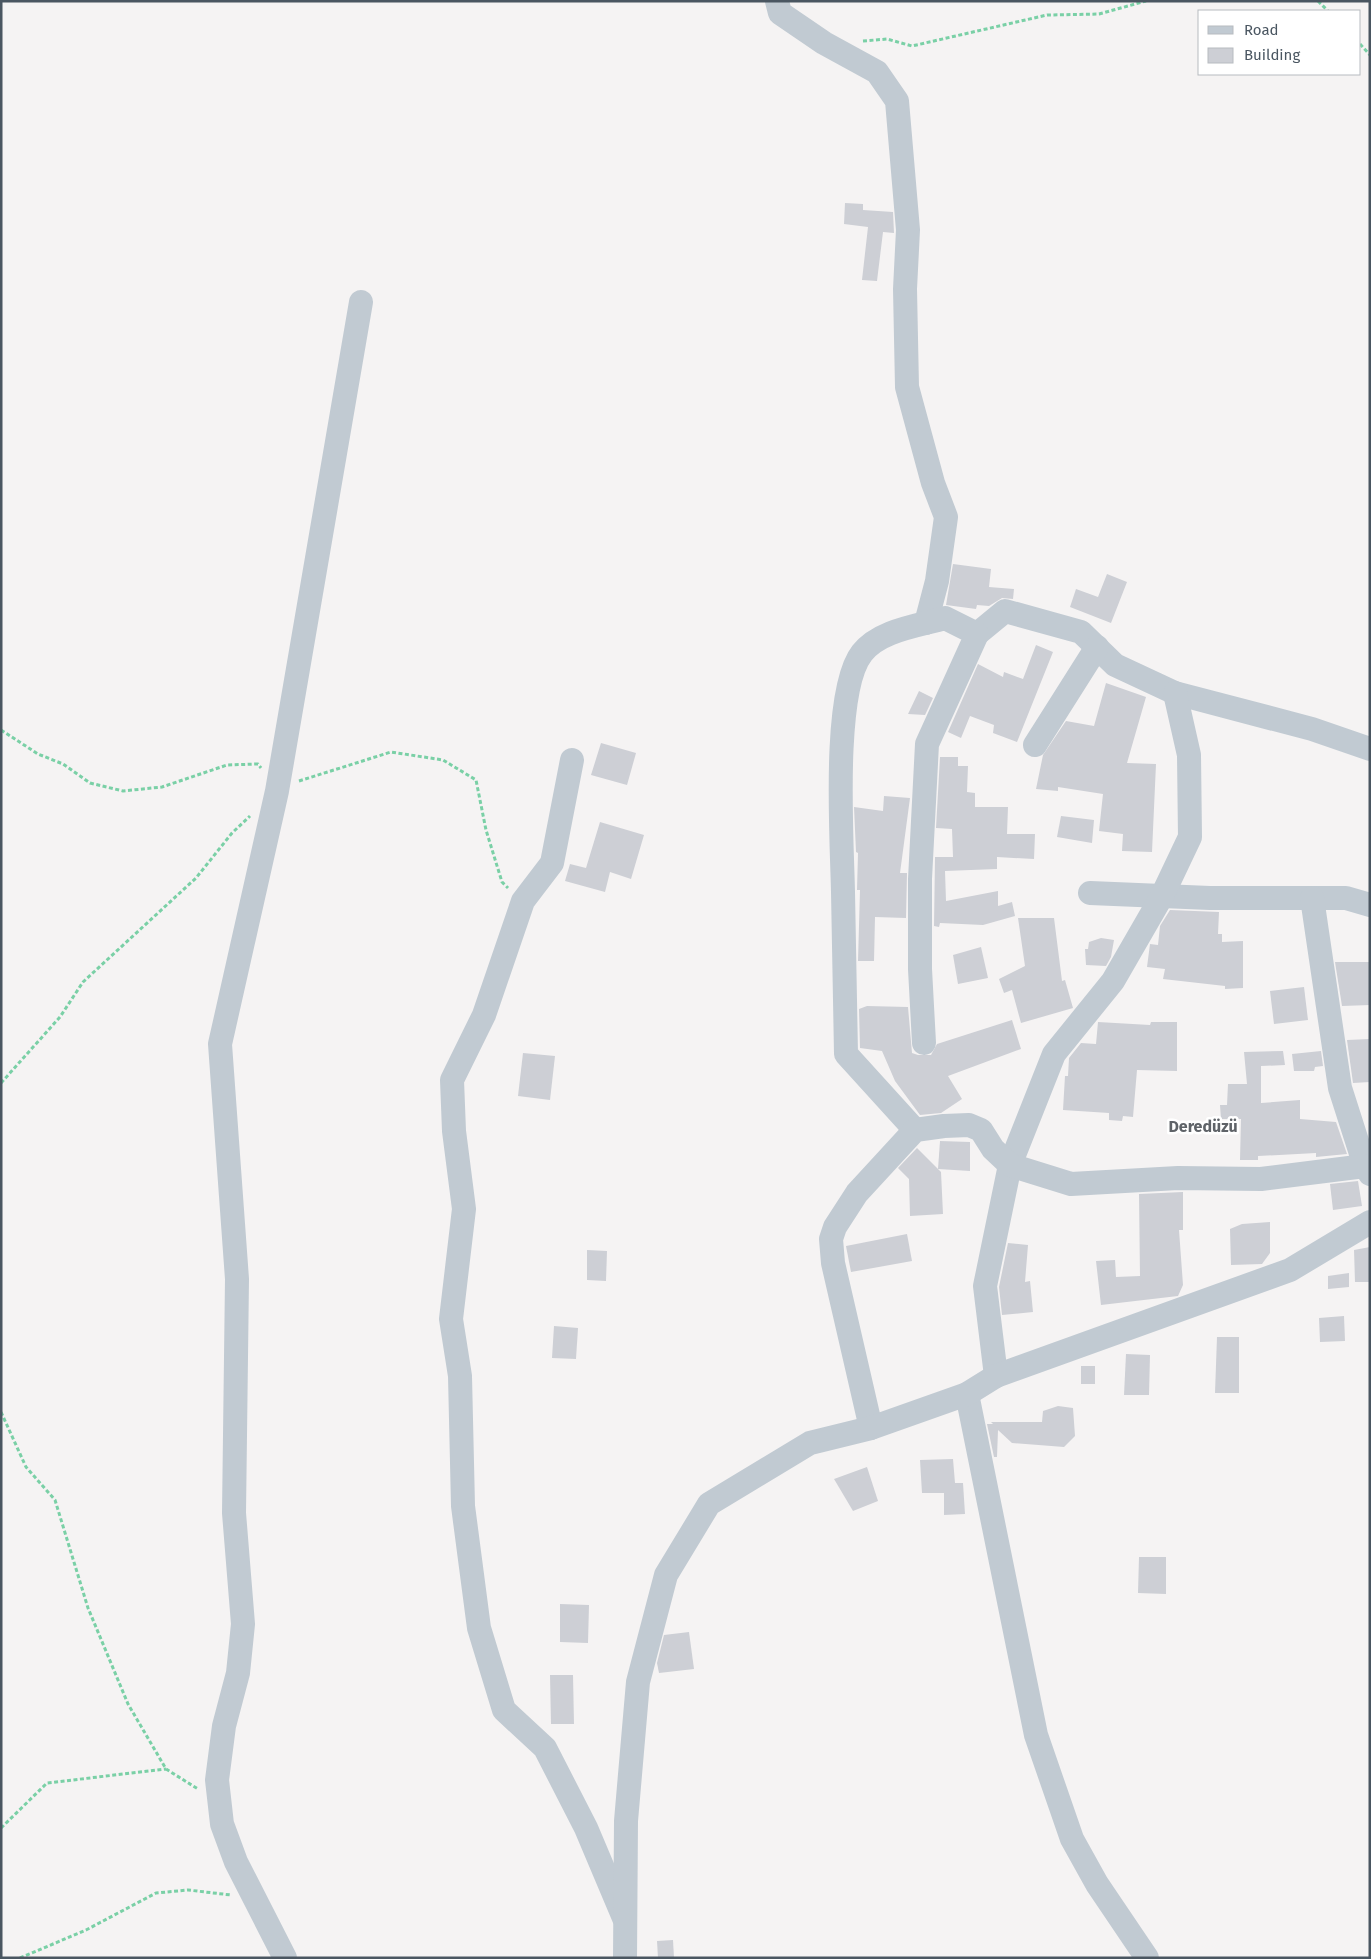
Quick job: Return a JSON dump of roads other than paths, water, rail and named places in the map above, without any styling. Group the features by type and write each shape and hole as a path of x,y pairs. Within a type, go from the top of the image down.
{"street":[{"path":"777,1 780,13 824,43 877,72 897,101 908,230 906,289 907,387 933,483 946,517 937,581 926,624"},
{"path":"285,1958 236,1862 222,1824 217,1780 224,1726 238,1673 243,1624 234,1513 237,1278 220,1044 276,791 362,302"},
{"path":"924,1043 920,968 920,879 927,744 977,634 1005,611 1081,632 1115,665 1175,694 1312,729 1370,748"},
{"path":"915,1130 846,1054 840,775 844,717 854,669 863,652 885,636 944,618 977,634"},
{"path":"1035,745 1097,648"},
{"path":"996,1376 985,1286 1010,1165 1054,1054 1113,981 1162,896 1190,837 1189,755 1175,694"},
{"path":"572,760 552,864 523,901 484,1016 452,1080 454,1131 464,1209 451,1319 460,1376 463,1506 480,1628 504,1710 545,1748 586,1828 624,1918"},
{"path":"1090,893 1162,896 1346,898 1370,905"},
{"path":"871,1428 833,1264 831,1239 835,1227 856,1192 915,1130 969,1125 981,1130 994,1149 1010,1165 1071,1184 1178,1178 1261,1178 1367,1170 1340,1088 1312,898"},
{"path":"625,1958 626,1821 638,1682 666,1574 709,1504 810,1443 871,1428 967,1394 996,1376 1290,1270 1370,1222"},
{"path":"967,1394 1036,1735 1072,1839 1097,1884 1147,1958"}],"district":[{"name":"Deredüzü","path":"1203,1126"}]}
